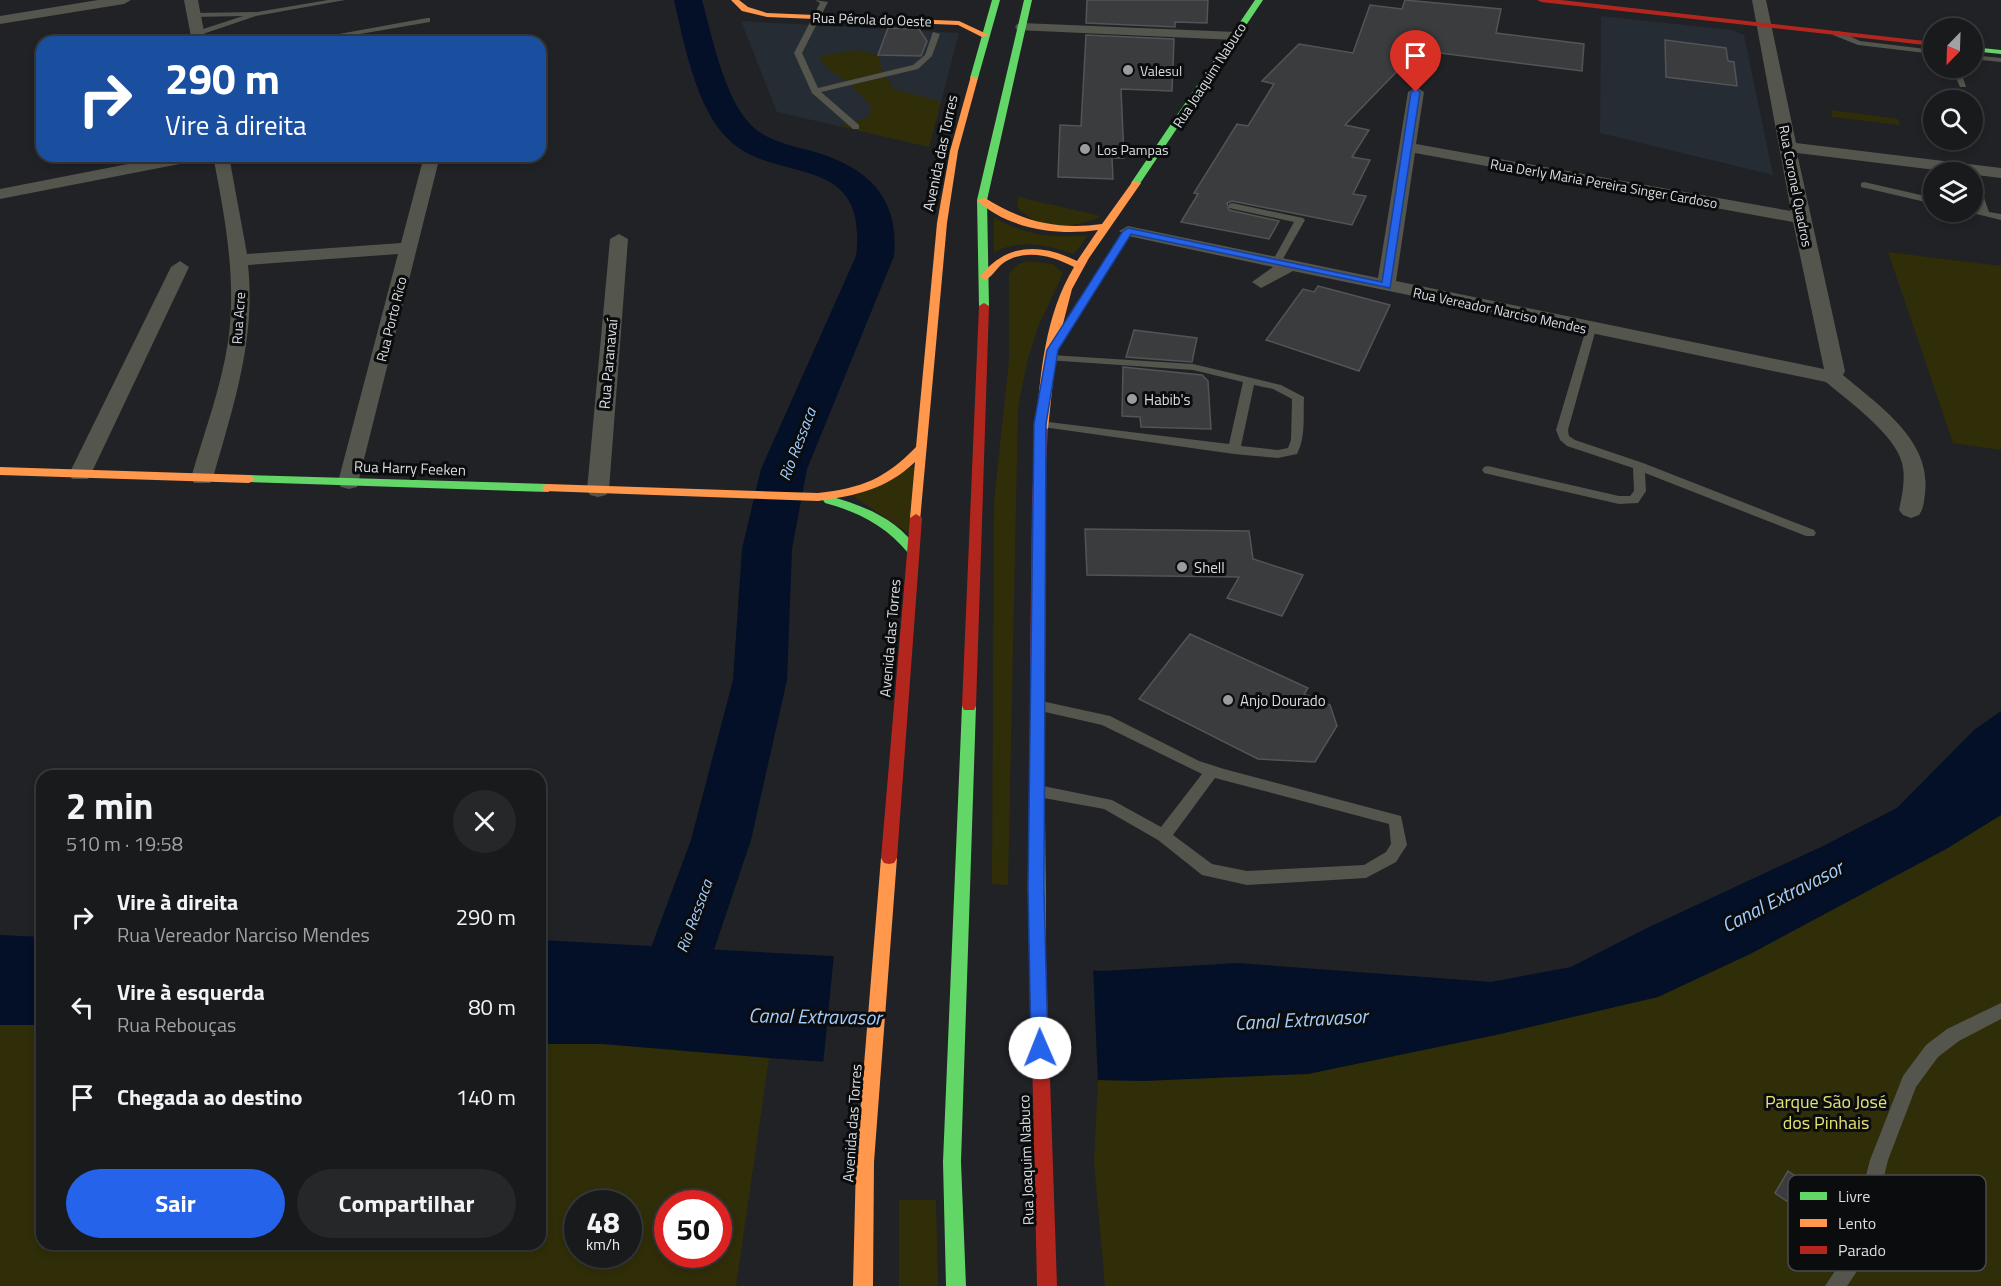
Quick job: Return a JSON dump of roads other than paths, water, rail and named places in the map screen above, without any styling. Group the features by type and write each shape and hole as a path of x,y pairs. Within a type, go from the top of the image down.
{"main road":[{"name":"Rua Pérola do Oeste","path":"735,0 745,9 757,13 959,23 985,35"},
{"name":"Avenida das Torres","path":"862,1286 865,1162 886,886 921,449 944,213 954,151 994,0"},
{"path":"956,1286 952,1162 985,277 982,201 1028,0"},
{"name":"Rua Joaquim Nabuco","path":"1047,1286 1036,888 1040,424 1061,304 1086,267 1107,226 1259,0"},
{"path":"1541,0 1923,44"},
{"path":"1983,50 2001,52"},
{"path":"982,201 1004,217 1035,228 1073,232 1107,226"},
{"path":"985,277 989,268 997,260 1024,252 1056,254 1086,267"},
{"name":"Rua Joaquim Nabuco","path":"1052,354 1072,323"},
{"name":"Rua Harry Feeken","path":"0,471 813,497 850,494 879,486 894,479 921,449"},
{"name":"Rua Harry Feeken","path":"813,497 855,506 878,516 898,531 913,551"}],"street":[{"path":"0,20 123,0"},
{"path":"191,0 198,36"},
{"name":"Rua Coronel Quadros","path":"1759,0 1789,147 1788,158 1833,373"},
{"path":"1022,27 1236,36"},
{"path":"1386,286 1416,92"},
{"name":"Rua Derly Maria Pereira Singer Cardoso","path":"1407,147 1801,218"},
{"path":"1789,147 1923,166"},
{"path":"0,194 164,162"},
{"name":"Rua Acre","path":"202,478 233,369 240,311 239,260 223,162"},
{"name":"Rua Porto Rico","path":"349,482 430,162"},
{"path":"1983,173 2001,173"},
{"name":"Rua Vereador Narciso Mendes","path":"1128,231 1820,376 1833,373"},
{"name":"Rua Paranavaí","path":"598,490 619,238"},
{"path":"239,260 408,248"},
{"path":"1261,282 1284,264"},
{"path":"80,474 180,267"},
{"path":"1833,373 1879,416 1912,457 1916,484 1911,510"}],"lane":[{"path":"194,15 257,14 341,0"},
{"path":"819,0 824,2 798,53 815,91 856,127"},
{"path":"203,36 257,14"},
{"path":"340,36 427,20"},
{"path":"1836,33 1858,44 1923,51"},
{"path":"815,91 909,70 922,64 932,55 936,34"},
{"path":"1983,58 2001,60"},
{"path":"1960,78 1963,86"},
{"path":"1864,185 1923,198"},
{"path":"1232,206 1300,220 1284,264"},
{"path":"1983,208 1985,214 2001,217"},
{"path":"1591,329 1562,430 1564,437 1571,443 1639,466 1810,533"},
{"path":"1040,424 1278,454 1293,451 1297,440 1298,397 1249,380 1193,367 1052,354"},
{"path":"1234,450 1249,380"},
{"path":"1488,470 1619,500 1635,500 1640,491 1639,466"},
{"path":"1036,791 1107,804 1163,836 1208,870 1247,878 1366,871 1391,857 1399,845 1396,820 1212,771 1194,765 1105,720 1037,705"},
{"path":"1163,836 1212,771"},
{"path":"1875,1175 1909,1082 1932,1051 1953,1035 2001,1011"},
{"path":"1835,1286 1846,1271"}],"water":[{"name":"Canal Extravasor","path":"2001,711 2001,815 1946,849 1752,953 1658,997 1496,1035 1308,1074 1144,1081 1098,1080 769,1058 603,1044 546,1044 546,940 1104,971 1237,963 1491,982 1571,967 1897,808 1974,730"},
{"path":"0,935 36,937 36,1025 0,1025"}],"waterway":[{"name":"Rio Ressaca","path":"660,1012 721,840 760,680 767,549 784,469 875,256 877,239 872,209 856,186 845,177 815,163 765,148 739,132 730,120 714,88 688,0"}],"place":[{"name":"Valesul","path":"1128,70"},
{"name":"Los Pampas","path":"1085,149"},
{"name":"Habib's","path":"1132,399"},
{"name":"Shell","path":"1182,567"},
{"name":"Anjo Dourado","path":"1228,700"}],"park label":[{"name":"Parque São José dos Pinhais","path":"1826,1111"}]}
